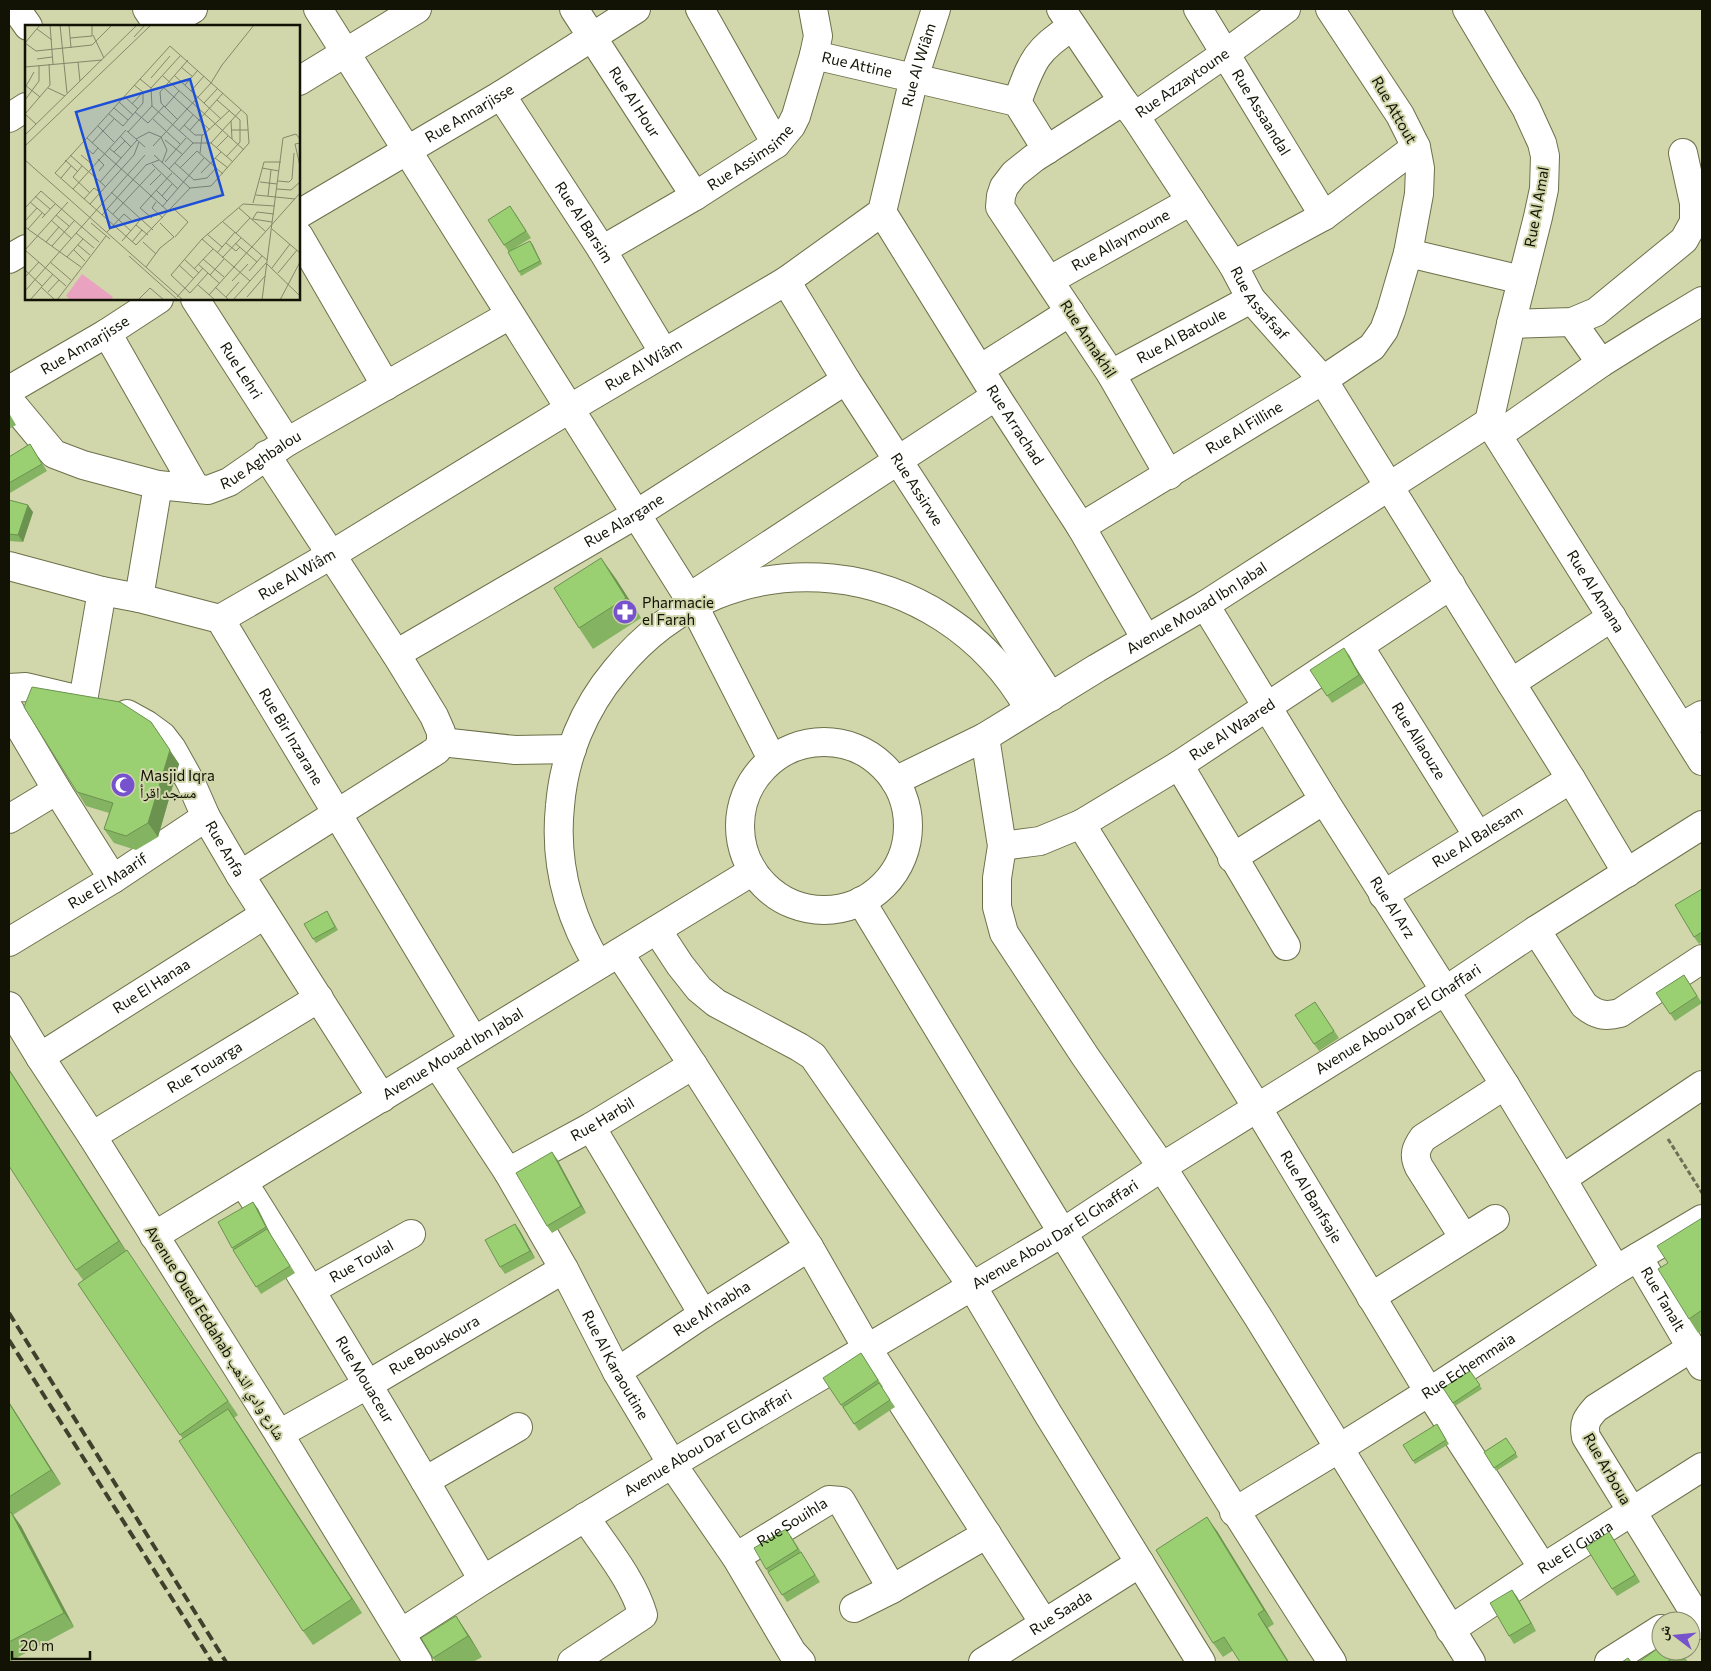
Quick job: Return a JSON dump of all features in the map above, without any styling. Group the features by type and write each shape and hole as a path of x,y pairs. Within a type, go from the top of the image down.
{"street":[{"path":"16,9 27,25"},
{"path":"147,9 157,25"},
{"path":"166,25 193,9"},
{"path":"318,9 691,602 772,759"},
{"path":"300,80 417,9"},
{"name":"Rue Al Hour","path":"574,9 695,196"},
{"name":"Rue Annarjisse","path":"300,213 502,95 591,36 636,9"},
{"path":"700,9 776,144"},
{"name":"Rue Assimsime","path":"602,250 695,196 776,144 791,126 796,116 814,55 818,36 813,9"},
{"name":"Rue Al Wiâm","path":"220,619 331,555 569,409 786,281 882,212 914,78 936,9"},
{"name":"Rue Assaandal","path":"1198,9 1324,216"},
{"name":"Rue Azzaytoune","path":"1000,207 1001,196 1008,180 1034,158 1129,108 1226,53 1286,9"},
{"name":"Rue Attout","path":"1330,9 1400,115 1416,147 1420,168 1419,194 1408,253 1391,311"},
{"name":"Rue Al Amal","path":"1467,9 1526,108 1537,130 1546,156 1544,189 1511,324 1494,428"},
{"path":"1047,150 1017,102 1033,62 1041,51 1056,37 1067,18"},
{"name":"Rue Assafsaf","path":"1067,18 1191,201 1232,265 1251,299 1323,380 1389,487"},
{"name":"Rue Attine","path":"814,55 1017,102"},
{"name":"Rue Al Barsim","path":"502,95 602,250 664,353"},
{"path":"9,118 25,108"},
{"path":"1232,265 1324,216 1416,147"},
{"path":"1511,324 1572,322 1596,312 1684,240 1694,222 1694,203 1682,153"},
{"name":"Rue Allaymoune","path":"1050,280 1191,201"},
{"name":"Rue Annakhil","path":"1000,207 1111,374 1169,475"},
{"name":"Rue Arrachad","path":"882,212 1080,527 1146,639"},
{"path":"300,238 386,386"},
{"path":"9,259 25,250"},
{"path":"1408,253 1522,280"},
{"name":"Rue Assirwe","path":"786,281 846,380 898,460 1040,703"},
{"name":"Rue Al Batoule","path":"1111,374 1251,299"},
{"name":"Rue Annarjisse","path":"9,390 107,334 158,300"},
{"name":"Rue Lehri","path":"196,300 331,555 434,716 441,732 441,742"},
{"name":"Avenue Mouad Ibn Jabal","path":"895,781 985,737 1205,605 1389,487 1494,428 1702,301"},
{"name":"Rue Al Filline","path":"1080,527 1169,475 1323,380 1372,347 1381,335 1391,311"},
{"path":"980,369 1070,312"},
{"name":"Rue Aghbalou","path":"9,400 54,454 83,465 158,485 208,490 222,486 276,449 510,315"},
{"path":"1572,322 1601,363"},
{"path":"107,334 196,489"},
{"name":"Rue Alargane","path":"396,654 635,515 846,380"},
{"path":"996,396 898,460 691,602 641,643 619,666 591,705 577,734 560,796 558,828 560,860 570,907 582,937 609,959 693,1065 809,1247 867,1348 1044,1623"},
{"name":"Rue Al Amana","path":"1494,428 1612,617 1692,721 1702,761"},
{"path":"139,598 158,485"},
{"path":"1389,487 1451,585 1510,684 1571,779 1627,873"},
{"path":"9,566 102,591 139,598 220,619"},
{"path":"691,602 757,583 790,578 841,579 891,591 937,612 965,632 1001,667 1021,694 1040,703"},
{"name":"Rue Al Waared","path":"1002,846 1040,841 1081,824 1179,765 1451,585"},
{"path":"83,701 102,591"},
{"name":"Rue Al Arz","path":"1205,605 1383,895 1505,1084 1562,1179"},
{"path":"1510,684 1612,617"},
{"name":"Rue Bir Inzarane","path":"220,619 474,1041"},
{"name":"Rue Allaouze","path":"1359,646 1478,836"},
{"name":"Rue Anfa","path":"9,688 26,687 129,714 162,736 172,748 191,783 206,817 240,876 382,1098"},
{"path":"9,709 113,879"},
{"path":"985,737 1002,846 997,907 1004,933 1085,1056 1162,1167 1258,1317 1471,1662"},
{"path":"240,876 432,754 437,750 441,742 515,750 572,749"},
{"path":"832,742 852,746 871,756 882,765 895,781 904,800 907,814 908,828 905,849 896,868 879,890 861,901 835,910 801,907 771,892 753,871 744,853 740,839 741,812 744,798 754,779 772,759 784,751 804,744 832,742"},
{"path":"1179,765 1232,858 1286,946"},
{"name":"Rue Al Balesam","path":"1383,895 1571,779"},
{"path":"9,819 57,790"},
{"path":"1232,858 1324,800"},
{"name":"Rue El Maarif","path":"9,942 113,879 206,817"},
{"name":"Rue Al Banfsaje","path":"1081,824 1258,1109 1429,1392 1543,1568"},
{"name":"Avenue Abou Dar El Ghaffari","path":"401,1633 482,1580 672,1464 1062,1233 1162,1167 1445,991 1536,930 1702,825"},
{"name":"Avenue Mouad Ibn Jabal","path":"154,1236 753,871"},
{"path":"861,901 1234,1512 1332,1662"},
{"name":"Rue El Hanaa","path":"40,1057 264,915"},
{"path":"657,930 680,965 699,989 716,1003 813,1056 972,1286 1140,1563 1196,1660"},
{"path":"1536,930 1584,1005 1592,1012 1602,1015 1610,1016 1620,1013 1700,967"},
{"name":"Rue Touarga","path":"92,1136 319,998"},
{"name":"Avenue Oued Eddahab شارع وادي الذهب","path":"9,1006 279,1434 418,1662"},
{"name":"Rue Al Karaoutine","path":"438,1064 508,1172 564,1270 617,1372 672,1464 736,1557 790,1659"},
{"name":"Rue Harbil","path":"508,1172 591,1128 693,1065"},
{"path":"1464,1238 1419,1167 1415,1154 1423,1138 1505,1084"},
{"path":"1562,1179 1702,1085"},
{"path":"591,1128 703,1314"},
{"name":"Rue Tanalt","path":"1562,1179 1696,1357"},
{"name":"Rue Mouaceur","path":"243,1182 311,1290 425,1480 482,1580"},
{"path":"1371,1297 1495,1219"},
{"name":"Rue Echemmaia","path":"1234,1512 1429,1392 1627,1263 1702,1219"},
{"name":"Rue Toulal","path":"311,1290 411,1234"},
{"name":"Rue M'nabha","path":"617,1372 703,1314 809,1247"},
{"name":"Rue Bouskoura","path":"279,1434 564,1270"},
{"name":"Rue Arboua","path":"1691,1611 1586,1437 1584,1427 1588,1417 1596,1408 1696,1357"},
{"path":"425,1480 518,1427"},
{"name":"Rue El Guara","path":"1450,1630 1543,1568 1702,1467"},
{"name":"Rue Souihla","path":"736,1557 829,1500 841,1501 892,1589"},
{"path":"572,1662 643,1615 632,1587 585,1517"},
{"path":"854,1608 892,1589 987,1534"},
{"name":"Rue Saada","path":"983,1662 1140,1563"},
{"path":"1609,1662 1651,1635"}],"path":[{"path":"1654,1117 1702,1194"}],"building":[{"path":"510,206 526,231 504,245 488,220"},
{"path":"530,241 540,261 519,272 508,252"},
{"path":"30,444 42,464 9,483 9,457"},
{"path":"9,500 28,505 18,535 9,534"},
{"path":"601,558 626,598 579,628 554,588"},
{"path":"1344,648 1359,675 1327,696 1310,670"},
{"name":"Masjid Iqra مسجد اقرأ","path":"32,687 120,702 151,722 170,750 148,823 126,836 104,829 113,803 77,792 24,707"},
{"path":"1702,889 1702,932 1694,937 1675,905"},
{"path":"327,911 335,927 313,939 304,924"},
{"path":"1684,975 1697,996 1670,1014 1656,993"},
{"path":"1315,1002 1334,1031 1314,1044 1295,1015"},
{"path":"9,1070 119,1241 76,1270 9,1166"},
{"path":"552,1152 581,1206 547,1226 516,1173"},
{"path":"253,1202 266,1227 232,1248 218,1222"},
{"path":"1702,1218 1702,1310 1689,1319 1658,1269 1668,1263 1657,1246"},
{"path":"515,1224 530,1251 500,1267 485,1240"},
{"path":"267,1229 290,1266 256,1287 233,1250"},
{"path":"127,1250 228,1401 180,1435 78,1284"},
{"path":"861,1353 878,1380 841,1405 823,1378"},
{"path":"1470,1371 1480,1385 1453,1403 1443,1388"},
{"path":"879,1383 890,1400 854,1424 843,1407"},
{"path":"9,1403 51,1470 9,1497"},
{"path":"228,1409 352,1599 303,1631 179,1441"},
{"path":"1437,1424 1446,1440 1413,1461 1403,1445"},
{"path":"1506,1438 1516,1453 1494,1468 1484,1452"},
{"path":"11,1512 64,1613 9,1642 9,1513"},
{"path":"1207,1517 1264,1610 1258,1614 1288,1662 1240,1662 1224,1637 1213,1643 1156,1550"},
{"path":"786,1529 798,1549 766,1569 754,1548"},
{"path":"1609,1532 1635,1575 1612,1589 1586,1547"},
{"path":"801,1552 815,1575 782,1595 768,1572"},
{"path":"1512,1590 1531,1623 1509,1636 1490,1603"},
{"path":"456,1616 468,1636 433,1658 421,1638"},
{"path":"1651,1653 1651,1661 1668,1661 1667,1662 1639,1662"},
{"path":"1628,1658 1631,1662 1622,1662"}],"railway":[{"path":"9,1313 226,1662"},
{"path":"9,1340 212,1662"}],"place":[{"name":"Pharmacie el Farah","path":"625,612"},
{"name":"Masjid Iqra مسجد اقرأ","path":"123,785"}]}
